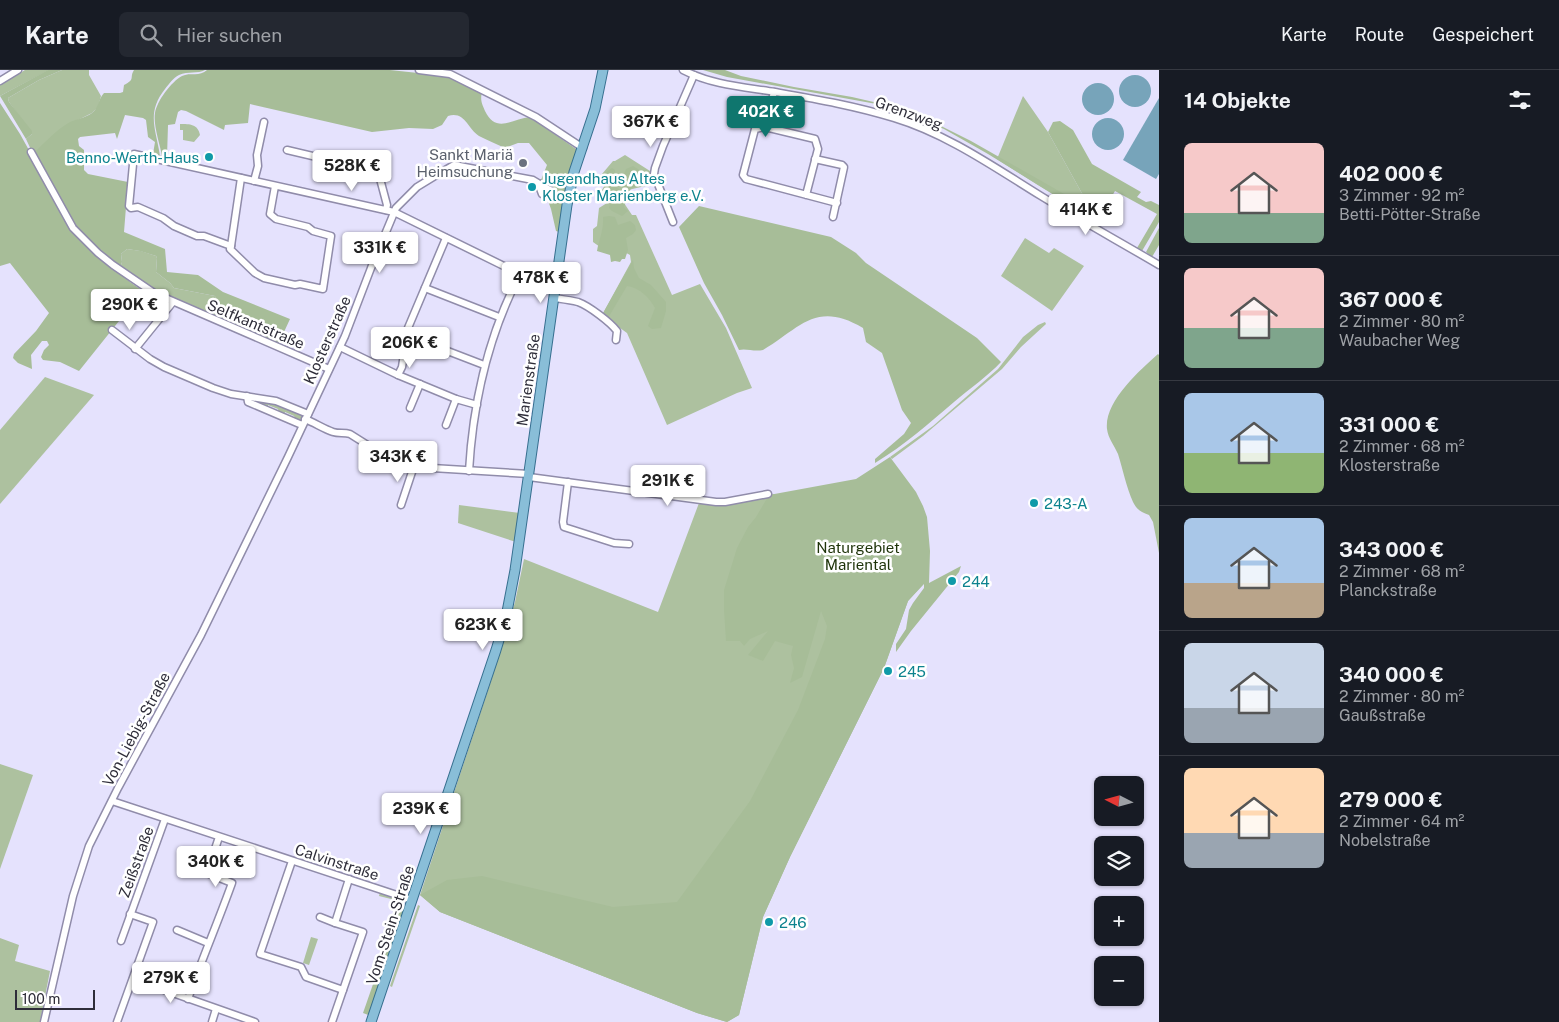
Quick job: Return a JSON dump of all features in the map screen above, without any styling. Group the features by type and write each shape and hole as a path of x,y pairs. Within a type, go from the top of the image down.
{"main road":[{"name":"Marienstraße","path":"528,489 567,205 574,172 595,110 603,70"},
{"name":"Vom-Stein-Straße","path":"371,1022 506,617 528,489"}],"street":[{"path":"0,81 18,70"},
{"path":"419,70 450,74 536,118 577,146 583,148"},
{"name":"Grenzweg","path":"684,70 729,86 822,100 911,123 937,134 972,153 1070,214 1159,265"},
{"path":"673,222 654,174 663,145 694,75"},
{"path":"765,127 774,92"},
{"path":"254,181 258,166 259,128 264,122"},
{"path":"806,194 818,149 815,139 765,127 754,129 743,175 746,179 837,203"},
{"path":"287,150 376,171 387,205 386,210"},
{"name":"Selfkantstraße","path":"31,152 73,228 98,254 154,294 329,369"},
{"path":"230,246 204,236 197,236 138,207 130,208 129,198 134,154 394,212 520,274 555,287"},
{"path":"815,159 844,167 833,217"},
{"name":"Klosterstraße","path":"286,462 340,347 394,212 410,194 417,187 454,165 533,180 538,183"},
{"path":"241,178 230,249 255,273 264,278 324,289 331,236 313,231 308,227 276,219 272,216 270,214 275,186"},
{"path":"398,375 403,362 406,335 413,315 446,238"},
{"path":"469,470 479,385 484,365 500,317 520,274"},
{"path":"425,288 500,317"},
{"path":"554,298 579,303 589,309 614,326 617,331 616,340"},
{"path":"135,349 173,302"},
{"path":"112,330 135,349 164,367 231,394 278,401 305,419"},
{"path":"406,335 484,365"},
{"path":"340,347 398,375 477,405"},
{"path":"410,408 420,384"},
{"path":"247,396 248,402 305,419 333,432 345,432 395,462 414,466 529,476 716,502 768,494"},
{"path":"446,425 456,398"},
{"name":"Von-Liebig-Straße","path":"44,1022 79,875 89,846 201,635 286,462"},
{"path":"401,505 414,466"},
{"path":"568,482 564,527 614,543 629,544"},
{"name":"Calvinstraße","path":"112,801 412,900"},
{"name":"Zeißstraße","path":"121,941 165,819"},
{"path":"188,999 232,883 207,873 219,837"},
{"path":"292,861 260,954 300,967 306,977 343,990"},
{"path":"335,923 349,879"},
{"name":"Zeißstraße","path":"117,1022 153,922 130,914"},
{"path":"320,917 363,932 332,1022"},
{"path":"177,930 208,943"},
{"path":"132,979 255,1022"},
{"path":"212,1022 216,1009"}],"green space":[{"path":"25,70 49,70 0,96 0,85"},
{"path":"48,70 62,70 39,80 8,98 9,102 32,131 32,134 26,139 0,96"},
{"path":"62,70 89,70 89,75 101,96 98,107 33,154 26,139 32,134 8,98 39,80"},
{"path":"134,70 205,70 177,76 159,98 154,121 160,156 153,154 155,142 148,137 146,120 125,115 117,139 115,133 80,137 78,139 79,146 84,150 84,170 88,174 128,182 124,232 165,249 167,272 198,275 223,292 290,319 278,345 209,315 217,306 215,296 174,288 156,272 156,256 127,249 121,254 122,262 120,268 102,255 74,226 33,154 65,125 92,113 104,93 123,92 124,85 131,80"},
{"path":"207,70 390,70 446,76 482,92 482,104 489,118 494,122 499,124 530,117 576,149 559,232 556,231 547,198 551,187 541,180 547,165 529,143 518,143 505,148 479,136 462,118 454,115 448,116 442,125 433,129 409,128 372,132 250,104 248,123 225,125 224,130 181,110 178,112 175,124 168,125 167,157 162,156 155,123 156,108 169,87 182,76 201,73"},
{"path":"703,70 725,70 741,76 852,97 891,106 925,118 971,141 1080,203 1090,210 1090,217 988,154 944,129 922,120 882,105 727,77"},
{"path":"1023,96 1048,132 1084,197 1099,218 1096,226 1079,210 997,159"},
{"path":"0,103 20,134 60,206 97,255 143,291 79,371 60,362 43,360 41,357 49,345 47,341 42,341 31,355 32,369 18,363 13,358 14,354 36,331 49,313 10,263 0,266"},
{"path":"1060,121 1073,130 1092,164 1141,192 1137,197 1146,202 1151,201 1159,205 1159,222 1142,251 1137,248 1157,214 1115,191 1099,218 1084,197 1048,132 1053,122"},
{"path":"180,124 195,127 200,135 194,142 183,140 183,130 180,130"},
{"path":"625,155 650,171 654,184 628,190 624,203 632,215 636,215 672,295 700,284 726,328 752,388 667,425 627,333 602,315 631,262 630,255 619,249 600,247 593,242 593,229 597,226 599,208 607,203 607,198 602,190 605,185 602,174 613,161"},
{"path":"633,166 649,176 652,182 631,188 624,207 628,211 622,216 609,208 611,201 609,189 598,183 598,178 612,168 615,170 615,177 608,177 608,181 624,193 624,173 626,169"},
{"path":"699,206 831,237 977,338 1001,362 916,434 875,463 875,459 904,434 911,423 902,410 882,353 866,342 863,328 847,320 833,317 820,317 809,320 763,350 739,350 704,283 679,227"},
{"path":"603,217 615,217 618,225 630,221 635,225 636,230 626,238 628,250 625,259 622,259 620,262 611,262 610,255 597,251"},
{"path":"1159,228 1159,245 1152,257 1146,252"},
{"path":"1025,238 1049,253 1054,248 1084,266 1052,311 1001,276"},
{"path":"127,249 156,256 156,272 174,288 215,296 217,306 210,314 154,290 120,268 122,262 121,254"},
{"path":"633,260 634,268 639,278 651,285 666,302 666,311 661,328 652,329 648,326 655,308 644,294 632,287 627,286 608,318 602,315"},
{"path":"1045,322 1046,324 1021,347 1002,369 923,436 892,459 890,457 933,426 998,369 1023,337"},
{"path":"1158,354 1159,553 1153,522 1149,515 1136,507 1133,502 1118,454 1107,429 1111,408 1117,398 1133,378"},
{"path":"45,377 94,395 0,504 0,430"},
{"path":"255,401 278,405 302,416 300,421 296,421 294,416 285,412 284,416 279,414 278,409 268,405 268,409 256,404"},
{"name":"Naturgebiet Mariental","path":"890,457 916,492 927,517 930,551 929,583 961,566 959,572 896,652 896,644 906,629 909,610 924,588 924,584 908,601 884,668 790,857 763,917 739,1015 727,1022 697,1013 440,912 420,895 447,880 482,876 613,907 677,902 750,801 798,710 825,639 827,626 821,611 802,677 790,683 794,668 791,655 793,646 775,641 763,661 748,655 768,631 750,639 744,646 740,641 726,641 724,590 737,548 769,495 856,479"},
{"name":"Naturgebiet Mariental","path":"775,494 924,583 908,601 884,668 790,857 763,917 739,1015 727,1022 697,1013 440,912 420,895 491,681 515,602 524,559 658,612 699,503 717,504"},
{"path":"459,505 520,513 516,542 458,523"},
{"path":"0,764 33,775 0,869"},
{"path":"380,892 401,898 403,902 402,922 394,948 387,944 394,924 397,904 391,899 379,896"},
{"path":"418,905 420,906 392,987 390,986"},
{"path":"311,937 318,939 309,965 303,963"},
{"path":"0,938 19,945 15,961 50,971 40,1022 0,1022"},
{"path":"387,944 394,948 371,1016 363,1013"}],"water":[{"path":"1135,75 1141,76 1146,80 1150,85 1150,97 1146,102 1141,106 1135,107 1129,106 1124,102 1120,97 1119,91 1120,85 1124,80 1129,76"},
{"path":"1098,83 1104,84 1109,88 1113,93 1113,105 1109,110 1104,114 1098,115 1092,114 1087,110 1083,105 1082,99 1083,93 1087,88 1092,84"},
{"path":"1159,98 1159,174 1156,179 1123,160"},
{"path":"1108,118 1119,123 1124,134 1119,145 1108,150 1097,145 1092,134 1097,123"}],"place":[{"name":"Benno-Werth-Haus","path":"209,157"},
{"name":"Sankt Mariä Heimsuchung","path":"523,163"},
{"name":"Jugendhaus Altes Kloster Marienberg e.V.","path":"532,187"},
{"name":"243-A","path":"1034,503"},
{"name":"244","path":"952,581"},
{"name":"245","path":"888,671"},
{"name":"246","path":"769,922"}]}
